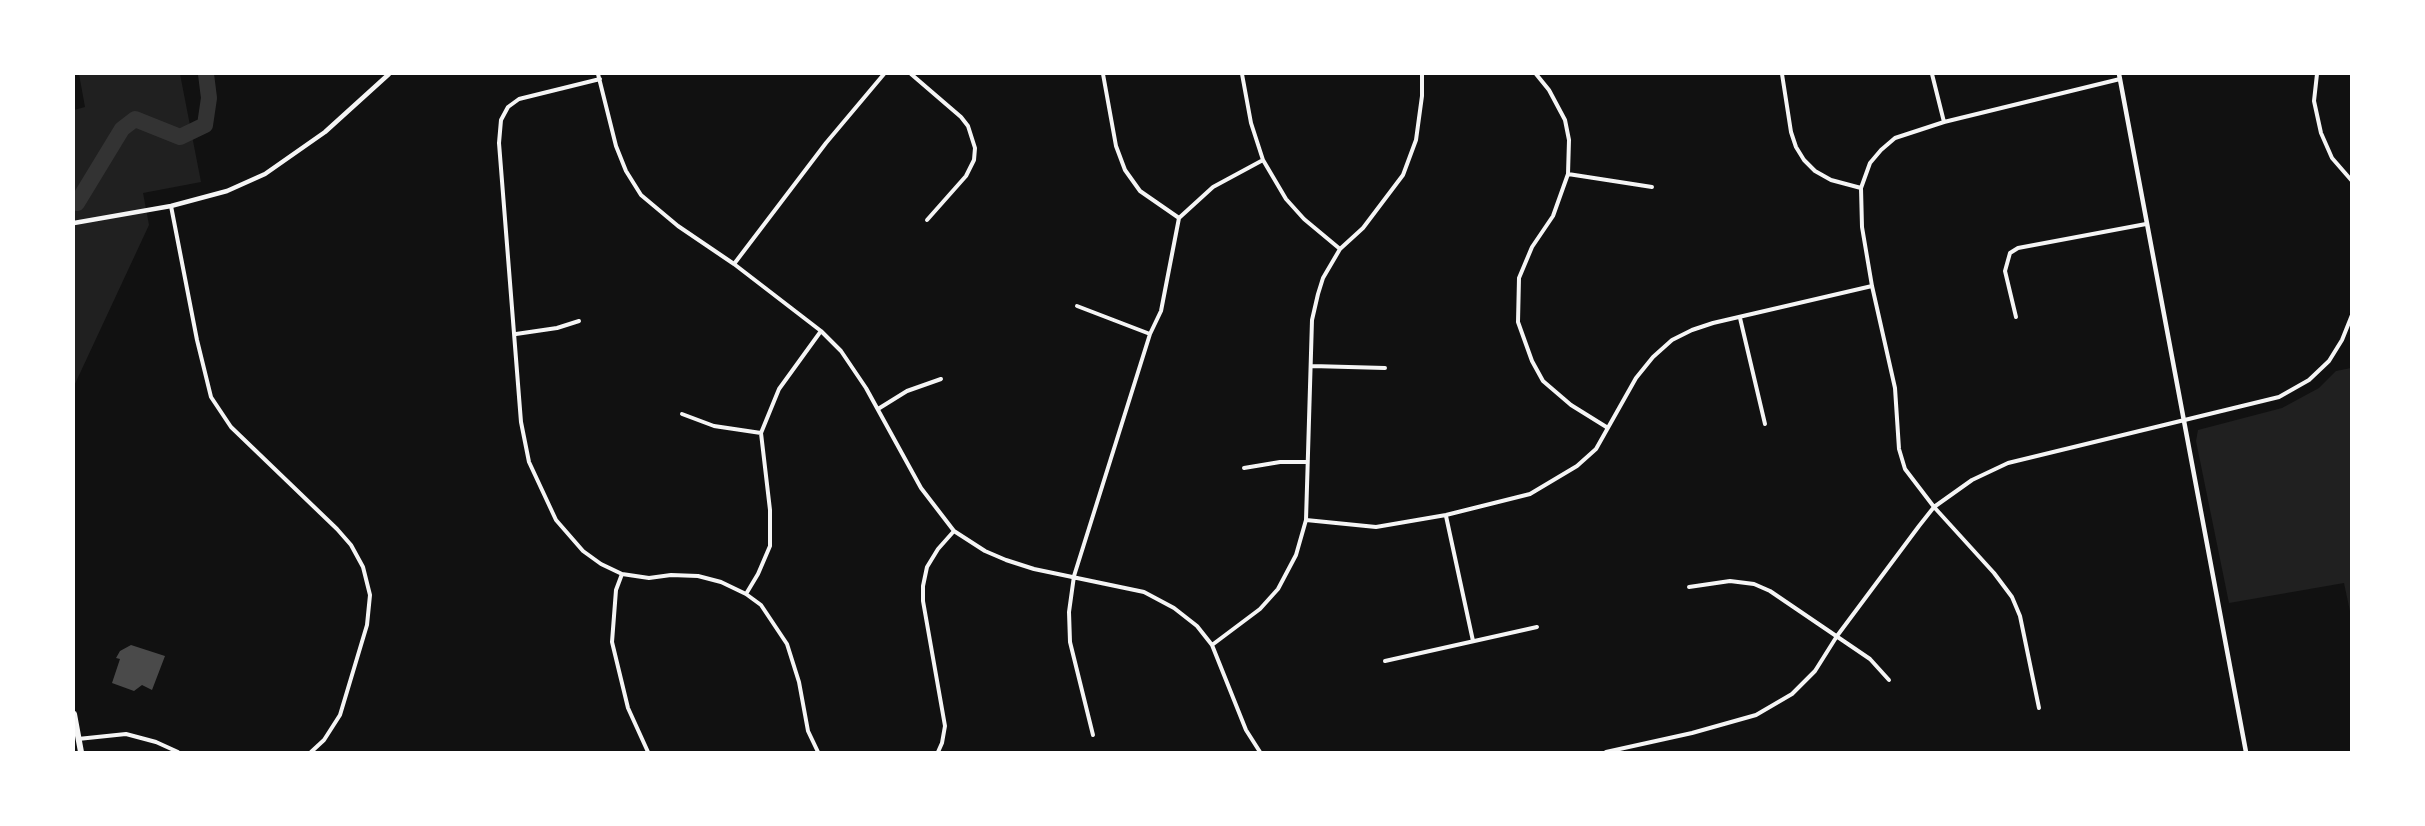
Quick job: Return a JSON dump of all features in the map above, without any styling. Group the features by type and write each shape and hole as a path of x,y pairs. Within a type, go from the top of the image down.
{"main road":[{"path":"74,714 76,739 81,753"}],"street":[{"path":"74,223 171,206 227,191 265,174 325,132 389,74"},
{"path":"734,264 825,143 884,74"},
{"path":"911,74 961,117 968,126 975,148 974,160 966,176 927,220"},
{"path":"1103,74 1116,146 1125,170 1140,191 1179,218"},
{"path":"1242,74 1251,123 1263,160 1286,199 1304,219 1340,249"},
{"path":"1212,645 1242,624 1278,589 1296,555 1306,520 1312,320 1318,294 1323,278 1340,249 1363,228 1403,175 1416,140 1422,96 1422,74"},
{"path":"1536,74 1550,90 1565,120 1569,140 1568,174 1553,216 1532,247 1519,278 1518,322 1532,362 1543,381 1570,405 1608,428"},
{"path":"1782,74 1791,132 1804,160 1815,171 1832,180 1861,188"},
{"path":"1932,74 1944,122"},
{"path":"2317,74 2314,101 2321,133 2332,158 2352,181"},
{"path":"818,753 808,731 799,681 787,644 761,605 746,594 721,582 698,576 671,575 649,578 622,574 601,564 583,551 556,520 529,462 522,422 499,143 501,120 508,107 519,99 599,76 616,146 626,171 641,195 678,226 734,264 821,331 841,351 878,409 921,488 954,531 985,551 1006,561 1144,592 1159,599 1197,626 1212,645 1246,730 1260,753"},
{"path":"2039,708 2020,616 2012,597 1905,469 1899,450 1894,388 1862,227 1861,188 1870,163 1895,138 1944,122 2120,76 2246,753"},
{"path":"1093,735 1070,642 1069,612 1074,576 1150,334 1161,311 1179,218 1213,187 1263,160"},
{"path":"1568,174 1652,187"},
{"path":"171,206 202,369 211,397 231,428 337,529 351,545 363,567 370,595 364,636 340,716 324,740 311,753"},
{"path":"2016,316 2005,271 2010,253 2018,248 2146,224"},
{"path":"1306,520 1376,527 1446,515 1530,494 1577,466 1596,449 1636,378 1653,357 1672,340 1692,330 1872,286"},
{"path":"1077,306 1150,334"},
{"path":"1606,753 1756,715 1792,694 1815,671 1837,636 1935,507 1972,480 2008,464 2265,401 2302,385 2329,361 2342,340 2352,315"},
{"path":"1740,318 1765,424"},
{"path":"516,333 557,328 579,321"},
{"path":"746,594 770,546 770,510 761,433 779,389 821,331"},
{"path":"1312,366 1385,368"},
{"path":"878,409 907,391 941,379"},
{"path":"682,414 714,426 761,433"},
{"path":"1244,468 1280,462 1306,462"},
{"path":"1446,515 1473,641"},
{"path":"938,753 945,726 923,601 923,586 927,567 938,549 954,531"},
{"path":"622,574 616,590 612,642 628,708 648,753"},
{"path":"1689,587 1730,581 1754,584 1770,591 1870,659 1889,680"},
{"path":"1385,661 1537,627"},
{"path":"76,739 126,734 156,742 178,753"}],"shaded area":[{"path":"79,74 180,74 201,182 143,193 149,225 74,386 74,110 85,107"},
{"path":"2351,368 2351,616 2344,583 2229,603 2196,441 2198,430 2282,408 2319,388 2336,371"}],"building":[{"path":"131,645 165,656 152,690 142,685 134,691 112,683 120,659 116,658 120,651"}],"waterway":[{"path":"77,203 122,129 135,119 180,137 205,125 209,98 206,74"}]}
